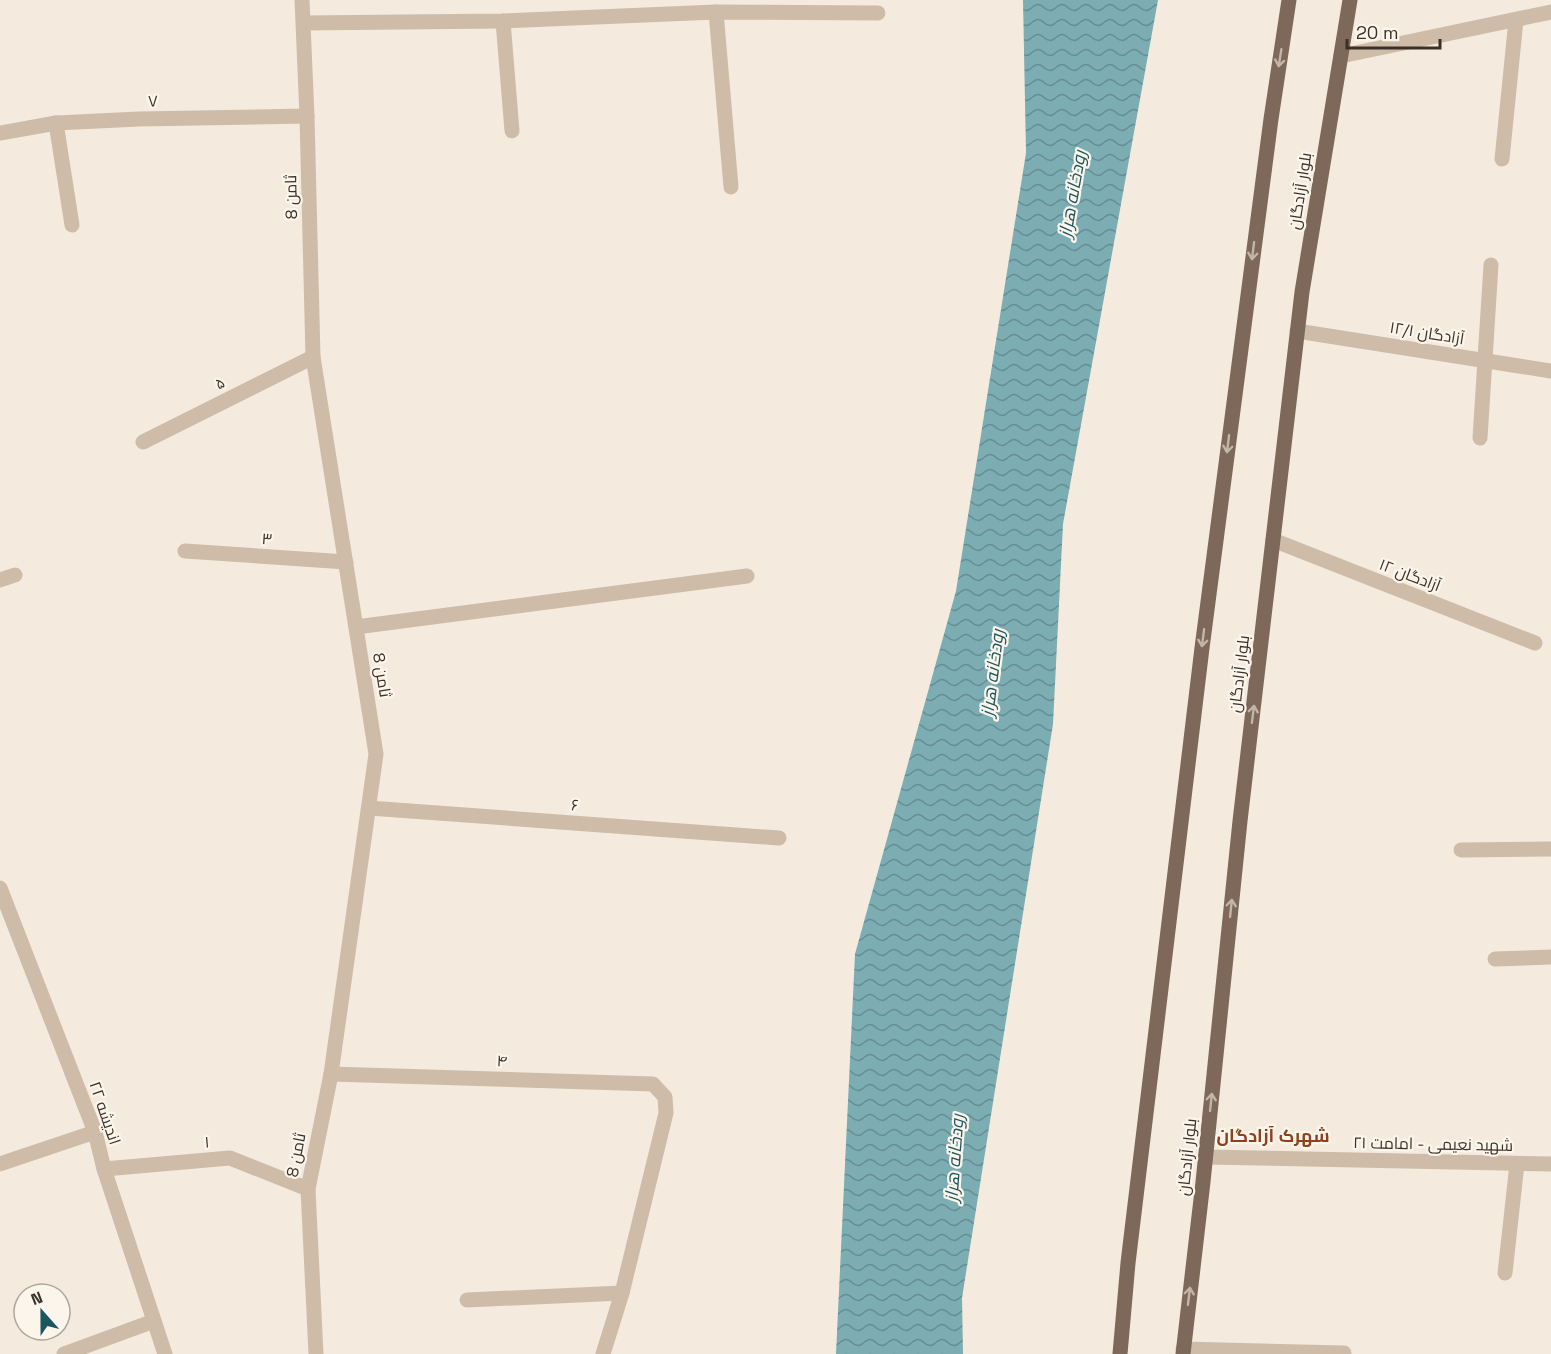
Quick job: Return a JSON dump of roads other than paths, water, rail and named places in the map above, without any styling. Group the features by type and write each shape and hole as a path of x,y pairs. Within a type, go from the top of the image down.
{"main road":[{"path":"1120,1354 1128,1263 1200,659 1268,142 1289,0"},
{"name":"بلوار آزادگان","path":"1183,1351 1206,1157 1240,821 1297,331 1350,0"}],"street":[{"name":"ثامن 8","path":"302,0 313,357 376,754 331,1074 308,1188 316,1354"},
{"path":"304,23 503,21 716,12 878,13"},
{"path":"716,12 731,187"},
{"path":"1341,56 1551,12"},
{"path":"1502,159 1516,20"},
{"path":"503,21 512,131"},
{"name":"۷","path":"0,133 56,123 307,116"},
{"path":"56,123 72,225"},
{"path":"1480,438 1491,265"},
{"name":"آزادگان ۱۲/۱","path":"1297,331 1551,371"},
{"name":"۵","path":"143,442 313,357"},
{"name":"آزادگان ۱۲","path":"1273,540 1535,643"},
{"name":"۳","path":"185,551 346,562"},
{"path":"356,627 747,576"},
{"name":"۶","path":"369,808 779,838"},
{"path":"1461,850 1551,849"},
{"name":"اندیشه ۲۲","path":"0,888 95,1132 104,1169 165,1354"},
{"path":"1495,959 1551,957"},
{"name":"۴","path":"331,1074 653,1084 666,1097 666,1113 622,1293"},
{"path":"0,1164 95,1132"},
{"name":"شهید نعیمی - امامت ۲۱","path":"1206,1157 1551,1164"},
{"name":"۱","path":"104,1169 230,1158 308,1188"},
{"path":"1505,1273 1517,1164"},
{"path":"467,1300 622,1293 603,1354"},
{"path":"64,1354 154,1321"},
{"path":"1183,1351 1344,1353"}],"water":[{"name":"رودخانه هراز","path":"1023,0 1158,0 1063,524 1053,724 962,1298 963,1354 836,1354 855,954 956,591 1026,153"}],"district":[{"name":"شهرک آزادگان","path":"1273,1135"}]}
